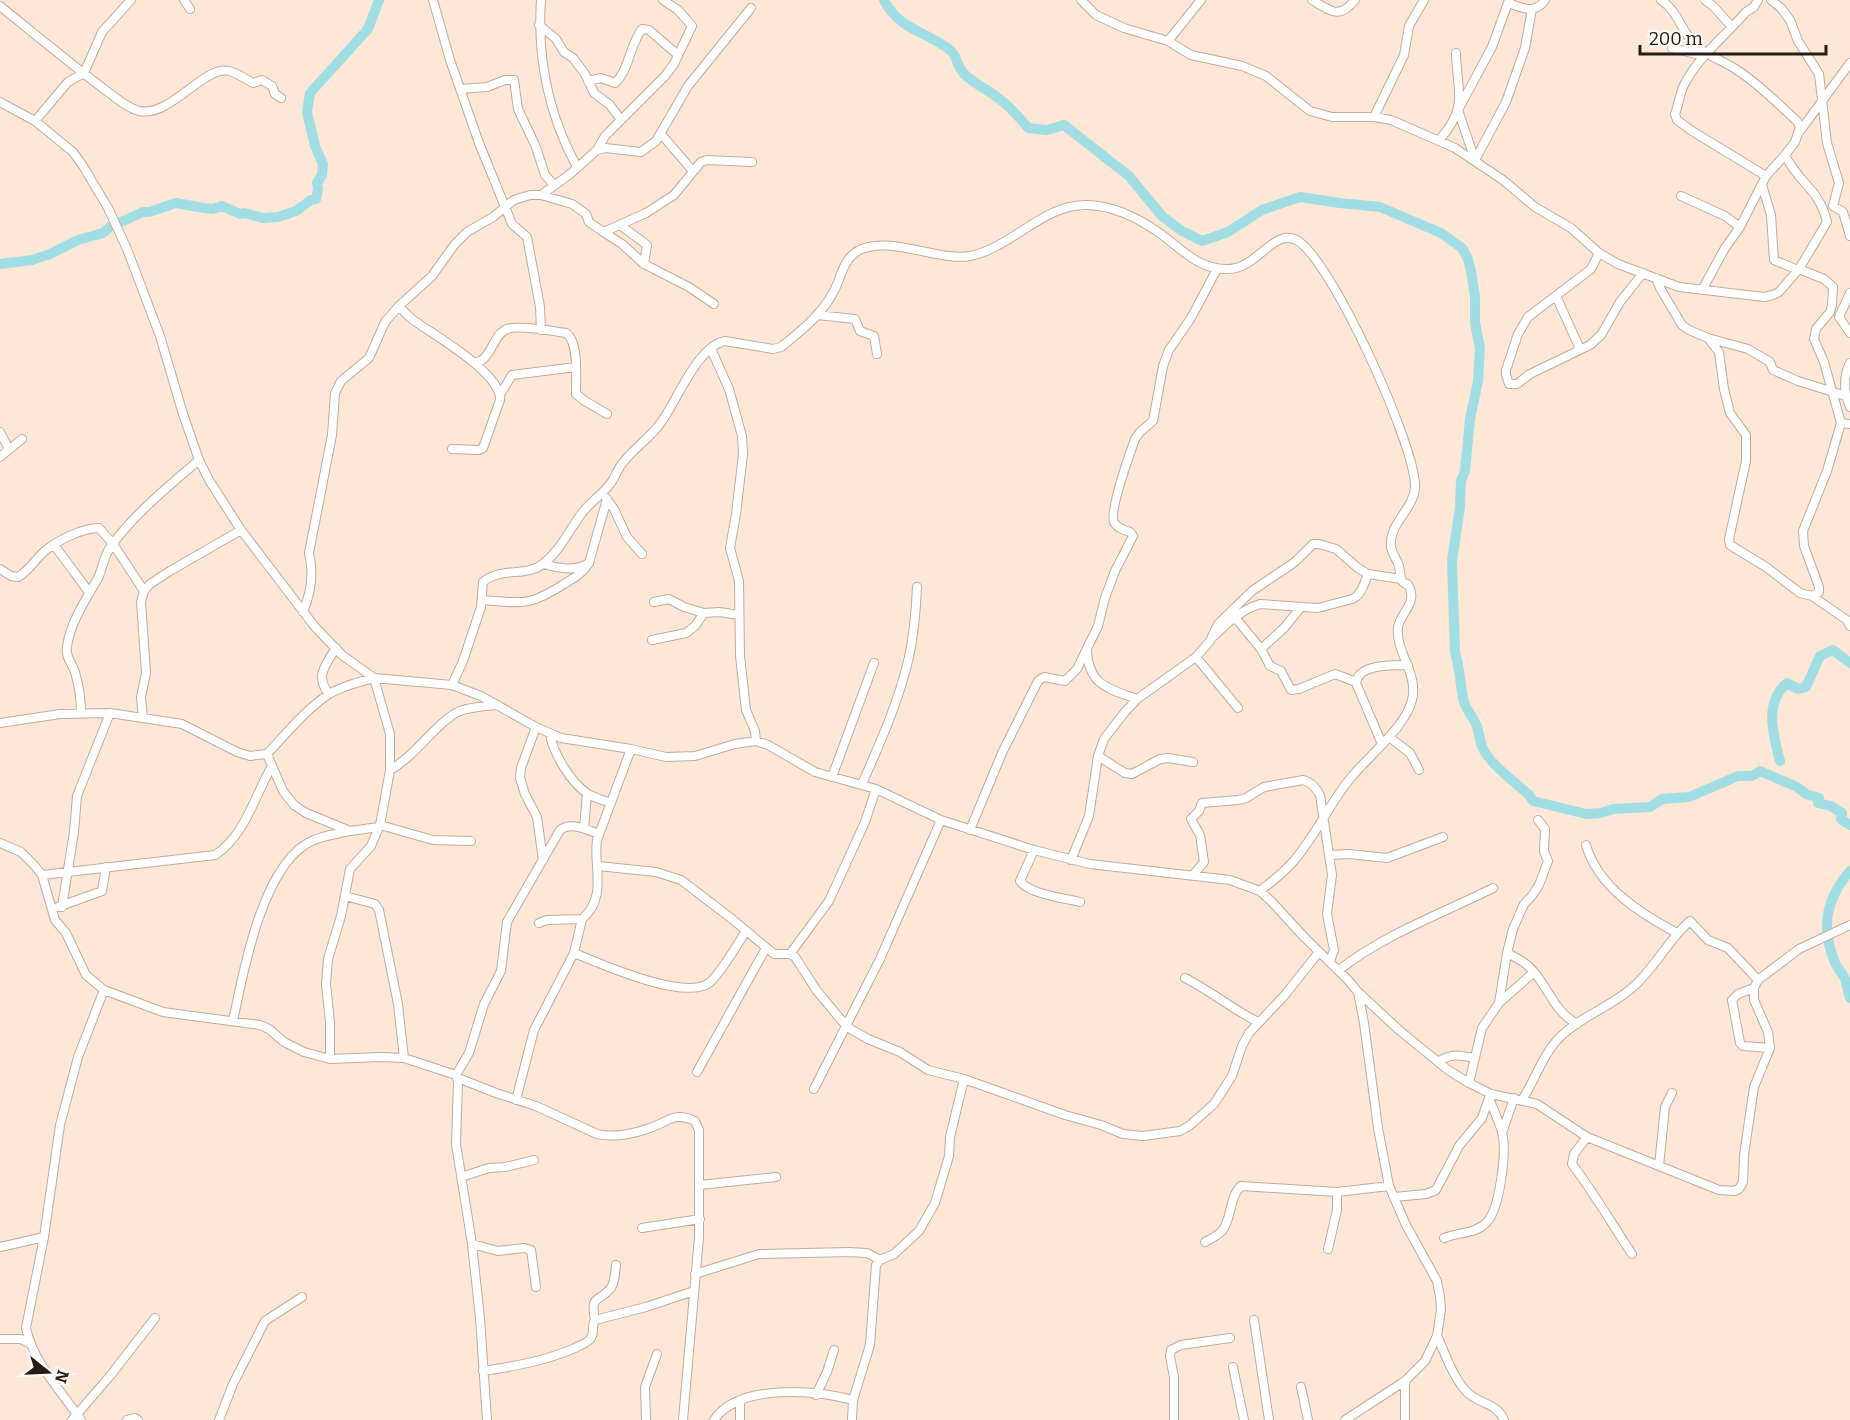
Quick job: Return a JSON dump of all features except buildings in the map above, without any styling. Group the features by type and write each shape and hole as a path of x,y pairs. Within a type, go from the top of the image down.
{"street":[{"path":"35,121 68,82 84,73 102,32 131,0"},
{"path":"184,0 190,9"},
{"path":"433,0 443,40 460,89 505,207 512,224 525,234 530,245 540,307 541,330"},
{"path":"540,0 538,24 549,100 564,142 577,167"},
{"path":"541,195 597,150 604,136 665,75 678,56 692,26 678,10 663,0"},
{"path":"1081,0 1096,15 1124,28 1168,41 1191,55 1242,66 1266,76 1310,111 1332,117 1374,117 1391,120 1439,140 1475,160 1535,207 1571,228 1599,253 1618,264 1679,287 1764,297 1779,292 1799,269 1827,222 1820,200 1792,169 1785,155"},
{"path":"1168,41 1200,0"},
{"path":"1312,0 1338,12 1349,8 1355,0"},
{"path":"1374,117 1404,55 1409,26 1425,0"},
{"path":"1439,140 1453,124 1458,110 1492,47 1508,1 1532,9 1540,8 1545,0"},
{"path":"1661,0 1668,5 1683,31 1698,48 1706,55 1738,71 1761,88 1797,121 1800,131"},
{"path":"1705,0 1732,27"},
{"path":"1758,0 1754,7 1706,55 1683,86 1681,100 1675,114 1676,118 1692,131 1766,176"},
{"path":"1771,0 1790,20 1798,41 1817,69 1827,143 1839,183 1833,206 1843,212 1850,236"},
{"path":"0,6 129,108 142,112 150,111 170,103 208,76 228,70 253,83 262,80 272,86 275,94 281,98"},
{"path":"597,150 605,148 641,152 656,141 688,86 751,8"},
{"path":"1475,160 1506,102 1525,48 1532,9"},
{"path":"538,24 556,39 564,52 573,57 596,96 610,105 621,120"},
{"path":"588,81 601,78 615,83 626,69 630,52 642,30 649,30 678,56"},
{"path":"1672,48 1706,55"},
{"path":"1456,53 1460,94 1458,110 1475,160"},
{"path":"1702,290 1725,248 1740,227 1766,176 1785,155 1850,63"},
{"path":"460,89 487,87 505,80 514,80 518,109 536,147 545,175 554,185"},
{"path":"0,102 35,121 73,152 97,187 127,249 160,336 199,460 219,497 303,612 342,655 374,678 390,734 390,770 379,826 371,846 350,869 341,916 327,959 330,1059"},
{"path":"661,134 692,170"},
{"path":"602,231 646,213 674,195 692,170 707,160 752,162"},
{"path":"1762,184 1771,215 1774,261 1824,279 1833,287 1830,312 1816,329 1814,339 1824,362 1841,423 1827,471 1803,525 1804,546 1819,587 1819,592 1812,596"},
{"path":"303,612 309,595 313,568 309,553 332,435 335,393 341,381 369,358 385,322 399,306 426,283 467,232 522,196 541,195 572,204 586,214 589,222 622,244 644,264 689,287 714,304"},
{"path":"1681,196 1725,216 1740,227"},
{"path":"482,600 511,603 537,600 585,569 596,545 604,496 621,465 662,422 688,375 718,342 725,340 772,349 781,347 816,315 834,291 845,265 855,254 865,248 877,246 968,257 991,249 1061,211 1088,205 1118,210 1156,231 1191,258 1217,270 1246,266 1284,236 1302,243 1330,281 1363,341 1382,383 1414,474 1413,496 1392,535 1391,548 1401,579"},
{"path":"620,225 646,244 644,264"},
{"path":"1599,253 1591,269 1532,312 1523,323 1506,370 1508,383 1517,384 1530,374 1590,345 1601,335 1620,302 1643,273"},
{"path":"970,831 1002,753 1038,681 1044,678 1065,681 1077,669 1098,626 1115,571 1133,536 1116,525 1113,514 1135,439 1153,422 1163,366 1169,350 1191,318 1217,270"},
{"path":"1656,278 1682,325 1708,338 1748,349 1770,362 1773,370 1833,394 1841,393 1846,396"},
{"path":"1850,293 1839,317 1850,333"},
{"path":"1556,296 1580,349"},
{"path":"399,306 414,321 443,338 454,349 475,363 495,383 501,393"},
{"path":"816,315 855,319 860,331 874,336 878,354"},
{"path":"475,363 483,361 505,330 510,328 569,334 576,367 576,394 607,414"},
{"path":"1708,338 1719,352 1730,413 1743,430 1746,441 1746,461 1729,539 1730,545 1766,567 1800,593 1812,596 1847,620 1850,626"},
{"path":"711,349 729,389 742,436 736,514 730,548 738,574 740,656 746,710 755,731 756,741"},
{"path":"1850,363 1846,372 1846,396 1850,407"},
{"path":"452,448 479,450 483,448 501,393 512,375 576,367"},
{"path":"1841,423 1850,424"},
{"path":"0,432 9,449"},
{"path":"0,457 22,439"},
{"path":"81,713 80,690 66,654 67,646 76,620 96,581 106,554 167,487 199,460"},
{"path":"604,496 615,509 627,537 642,554"},
{"path":"452,685 464,661 482,600 483,582 489,577 529,570 543,564 563,542 584,510 604,496"},
{"path":"0,569 15,577 22,576 45,550 64,539 95,528 103,531 144,591"},
{"path":"143,718 141,697 146,674 141,602 144,591 150,584 170,571 241,530"},
{"path":"1231,616 1261,583 1295,562 1313,544 1336,549 1368,574 1401,579 1407,584 1411,594 1411,601 1398,630 1414,687 1411,704 1389,737 1350,779 1290,865 1260,891"},
{"path":"54,545 89,592"},
{"path":"543,564 570,569 589,563"},
{"path":"1071,860 1089,816 1098,756 1104,739 1137,699 1196,657 1210,640 1218,624 1231,616 1260,604 1318,608 1356,598 1368,574"},
{"path":"862,784 888,723 909,659 915,624 917,587"},
{"path":"654,602 669,599 684,608 704,613 719,612 739,615"},
{"path":"1261,649 1284,628 1301,607"},
{"path":"652,640 686,633 695,626 704,613"},
{"path":"1231,616 1261,649 1270,666 1281,671 1291,690 1335,674 1356,682"},
{"path":"329,694 321,682 322,675 336,648"},
{"path":"1087,649 1092,674 1101,686 1137,699"},
{"path":"1196,657 1238,708"},
{"path":"831,777 874,663"},
{"path":"1382,744 1356,682 1358,675 1379,667 1408,665"},
{"path":"1077,669 1092,674"},
{"path":"0,723 81,713 110,713 182,724 237,752 250,756 267,754 292,726 329,694 351,684 374,678 452,685 481,696 550,734 573,741 631,749 666,757 695,756 735,744 756,741 774,747 806,768 876,789 970,831 1071,860 1230,880 1260,891 1358,992 1399,1030 1438,1062 1469,1083 1490,1096 1518,1099 1549,1110 1587,1137 1719,1190 1734,1191 1739,1189 1743,1182 1744,1155 1754,1088 1770,1048 1768,1032 1754,1000 1754,988 1758,980 1799,949 1850,925"},
{"path":"390,770 404,762 458,712 498,705"},
{"path":"62,907 77,796 110,713"},
{"path":"536,728 521,768 520,778 525,794 537,817 543,860"},
{"path":"550,734 555,754 587,794 611,803"},
{"path":"1389,737 1410,753 1419,770"},
{"path":"516,1100 534,1030 574,953 582,919 594,902 599,884 596,848 599,834 631,749"},
{"path":"267,754 283,791 294,805 323,821 350,831"},
{"path":"1098,756 1125,773 1132,774 1160,759 1193,762"},
{"path":"42,875 215,855 224,849 240,829 272,766"},
{"path":"1193,875 1203,864 1204,859 1200,835 1191,819 1199,811 1200,804 1238,800 1264,787 1303,780 1312,784 1320,795 1322,819 1330,855 1332,884 1328,922 1334,950 1330,962"},
{"path":"790,954 829,901 865,822 876,789"},
{"path":"584,828 587,794"},
{"path":"814,1089 847,1027 941,820"},
{"path":"1499,1003 1507,953 1521,910 1539,885 1548,861 1544,851 1545,828 1538,820"},
{"path":"233,1022 251,941 271,888 283,868 296,853 313,840 379,826 433,840 471,841"},
{"path":"487,1420 472,1244 456,1144 457,1076 469,1053 484,1004 501,971 507,922 543,860 564,827 575,826 599,834"},
{"path":"1330,855 1349,854 1387,858 1443,837"},
{"path":"0,843 21,852 42,875 55,920 66,933 86,975 104,990 163,1012 260,1025 304,1053 330,1059 404,1058 536,1106 606,1136 651,1128 675,1117 695,1121 699,1130 700,1219 683,1420"},
{"path":"1586,845 1590,861 1624,899 1677,933"},
{"path":"1034,850 1020,881 1023,885 1032,890 1080,902"},
{"path":"598,866 656,872 681,880 774,954 790,954 795,957 817,991 847,1027 868,1039 900,1052 928,1070 964,1079 1123,1134 1143,1136 1180,1131 1200,1117 1224,1091 1232,1076 1242,1046 1258,1022 1279,1001 1319,952"},
{"path":"51,909 102,891 106,867"},
{"path":"1339,970 1387,938 1493,888"},
{"path":"345,896 375,904 379,910 392,970 404,1058"},
{"path":"539,922 582,919"},
{"path":"1502,1133 1518,1099 1550,1048 1577,1024 1634,987 1677,933 1690,921 1708,940 1728,948 1758,980"},
{"path":"574,953 638,978 680,989 690,989 704,986 713,980 746,931"},
{"path":"697,1072 766,948"},
{"path":"1507,953 1520,959 1534,972 1560,1012 1577,1024"},
{"path":"1469,1083 1482,1028 1499,1003 1534,972"},
{"path":"1185,978 1258,1022"},
{"path":"1754,988 1738,994 1732,1000 1740,1043 1743,1046 1770,1048"},
{"path":"104,990 78,1057 60,1125 44,1237 26,1328 38,1358 76,1418 155,1318"},
{"path":"1345,1420 1405,1381 1425,1361 1437,1336 1441,1310 1437,1281 1406,1225 1389,1186 1358,992"},
{"path":"1438,1062 1456,1054 1474,1058"},
{"path":"852,1420 853,1400 870,1345 876,1265 880,1260 894,1254 919,1231 934,1203 949,1156 950,1137 964,1079"},
{"path":"1659,1166 1665,1107 1672,1093"},
{"path":"1394,1197 1426,1194 1436,1190 1459,1146 1482,1118 1490,1096"},
{"path":"1444,1238 1478,1229 1493,1214 1504,1154 1502,1133 1490,1096"},
{"path":"1587,1137 1574,1154 1572,1164 1594,1192 1605,1214 1632,1254"},
{"path":"461,1178 489,1168 505,1167 534,1160"},
{"path":"700,1185 776,1177"},
{"path":"1205,1242 1223,1230 1236,1193 1241,1186 1337,1192 1389,1186"},
{"path":"1328,1249 1337,1210 1337,1192"},
{"path":"642,1228 700,1219"},
{"path":"0,1247 44,1237"},
{"path":"472,1244 498,1251 524,1248 531,1250 536,1287"},
{"path":"695,1274 759,1254 849,1252 867,1253 880,1260"},
{"path":"483,1371 551,1359 588,1342 593,1333 594,1303 597,1297 610,1290 613,1285 616,1266"},
{"path":"595,1320 654,1305 693,1291"},
{"path":"219,1420 233,1384 265,1321 302,1297"},
{"path":"1254,1320 1269,1420"},
{"path":"1437,1336 1466,1392 1495,1407 1501,1412 1504,1420"},
{"path":"1174,1420 1175,1388 1170,1356 1172,1350 1181,1345 1230,1338"},
{"path":"0,1339 21,1339 31,1345"},
{"path":"816,1395 834,1350"},
{"path":"646,1420 645,1387 657,1354"},
{"path":"1233,1367 1244,1420"},
{"path":"1405,1381 1403,1403 1405,1420"},
{"path":"1301,1387 1308,1420"},
{"path":"714,1420 728,1406 740,1400 784,1392 831,1395 853,1400"},
{"path":"740,1400 740,1420"},
{"path":"127,1420 135,1418 138,1420"}],"waterway":[{"path":"0,264 32,260 50,254 78,240 103,233 110,227 143,212 176,203 213,209 222,206 240,214 263,218 278,217 296,211 316,199 317,183 322,175 323,164 315,146 307,112 310,93 368,29 379,0"},
{"path":"884,0 897,18 950,50 964,74 1006,104 1028,128 1047,130 1064,125 1129,176 1162,216 1182,231 1202,241 1228,232 1262,210 1300,197 1380,207 1441,233 1462,248 1471,271 1475,297 1475,323 1480,348 1478,381 1470,419 1465,471 1461,481 1460,507 1452,561 1455,652 1464,702 1477,726 1483,749 1533,801 1586,814 1613,809 1650,807 1662,799 1689,797 1738,776 1752,776 1760,771 1819,798 1818,803 1831,806 1842,813 1841,819 1850,825"},
{"path":"1780,761 1772,719 1775,700 1780,691 1787,683 1798,689 1806,687 1820,656 1833,650 1850,663"},
{"path":"1850,871 1835,893 1827,926 1835,963 1845,979 1850,998"}]}
